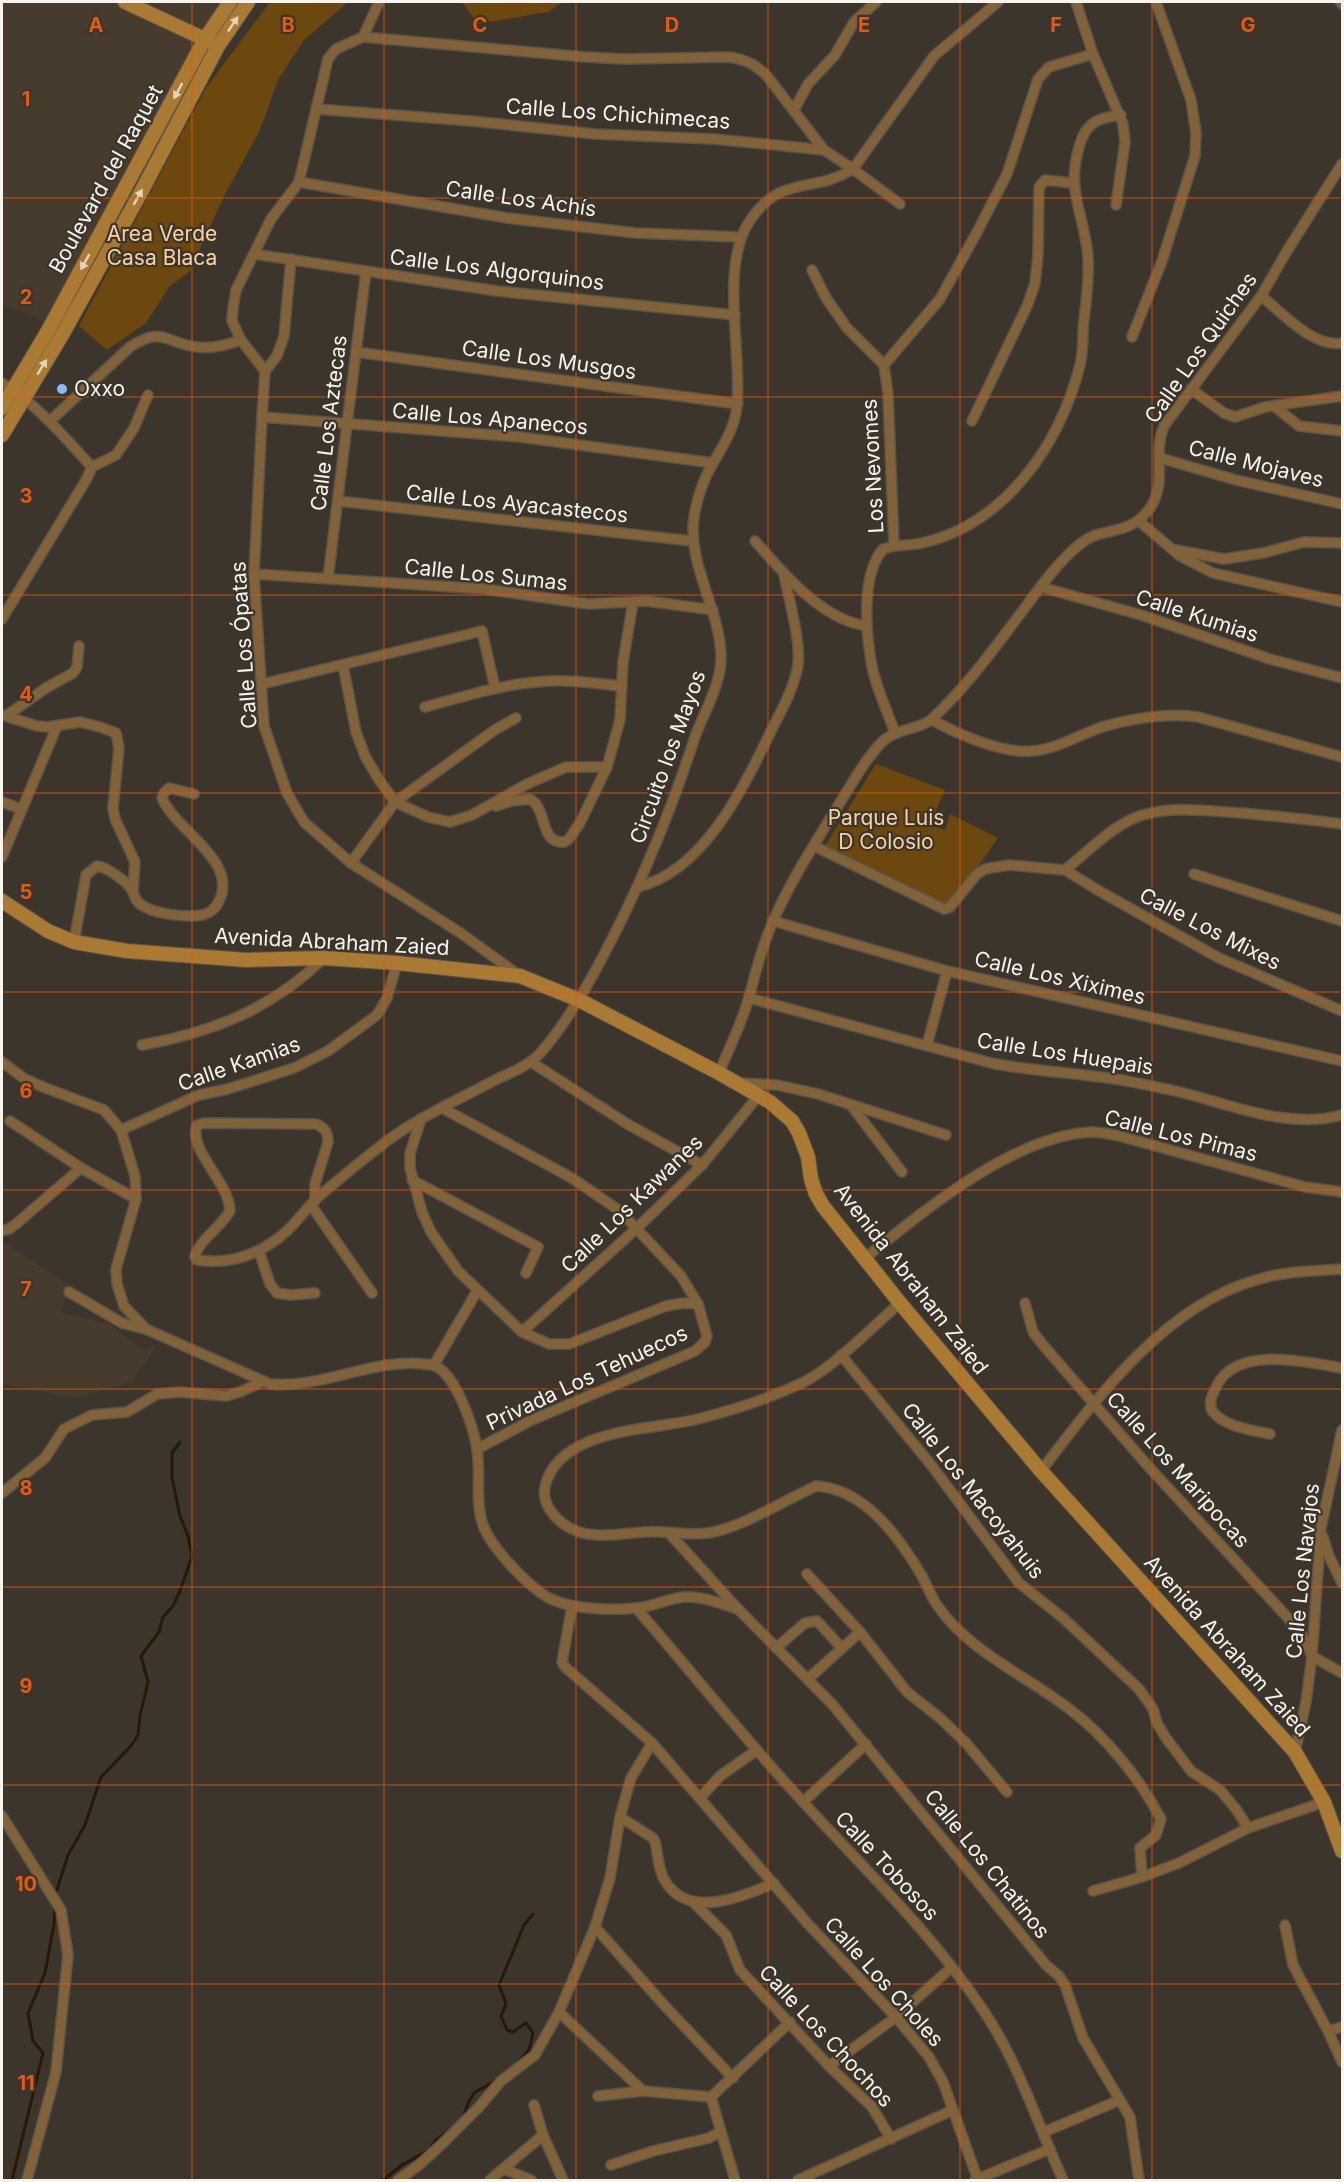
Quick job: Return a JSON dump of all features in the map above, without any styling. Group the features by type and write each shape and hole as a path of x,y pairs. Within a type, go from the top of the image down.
{"street":[{"path":"125,2 218,46"},
{"name":"Boulevard del Raquet","path":"2,435 24,398 205,39 230,2"},
{"name":"Boulevard del Raquet","path":"2,408 7,386 56,332 218,46 248,2"},
{"path":"363,37 379,2"},
{"path":"794,110 808,84 836,55 854,22 876,2"},
{"path":"853,169 934,56 998,2"},
{"path":"1076,2 1093,54 1120,115 1125,142 1116,205"},
{"path":"1132,337 1162,261 1196,156 1196,133 1191,100 1156,2"},
{"path":"265,371 241,340 232,321 236,290 271,219 299,182 328,59 336,49 363,37 585,57 743,59 756,66 767,76 824,150"},
{"path":"813,270 826,298 847,328 884,364 940,299 962,261 1007,174 1038,79 1049,67 1093,54"},
{"name":"Calle Los Chichimecas","path":"317,109 471,121 595,134 714,139 824,150 900,204"},
{"path":"894,546 936,539 961,529 981,517 1026,477 1041,458 1056,432 1070,400 1081,362 1088,293 1085,235 1073,183 1077,154 1086,130 1100,118 1120,115"},
{"name":"Calle Los Quiches","path":"1139,521 1157,495 1161,480 1159,442 1164,426 1262,296 1287,251 1342,164"},
{"name":"Circuito los Mayos","path":"531,1062 550,1041 579,1000 637,887 683,777 718,678 722,653 692,541 693,520 697,501 713,463 734,424 738,404 735,280 741,237 762,206 773,195 791,187 835,178 853,169"},
{"path":"1334,177 1342,184"},
{"path":"972,421 1035,283 1038,255 1038,187 1045,180 1073,183"},
{"name":"Calle Los Achís","path":"299,182 507,218 636,233 741,237"},
{"name":"Calle Los Algorquinos","path":"254,254 496,291 735,315"},
{"name":"Calle Los Ópatas","path":"291,259 284,336 277,356 265,371 262,417 254,574 264,726 287,793 304,822 351,863 462,934 520,976"},
{"name":"Calle Los Aztecas","path":"328,578 366,272"},
{"path":"1262,296 1313,338 1325,343 1342,343"},
{"path":"50,422 130,347 145,338 157,336 200,348 241,340"},
{"name":"Calle Los Musgos","path":"356,352 738,404"},
{"name":"Los Nevomes","path":"884,364 888,394 894,546 883,549 874,562 870,580 867,626 873,672 895,733"},
{"path":"7,386 50,422 92,467"},
{"path":"1191,389 1224,413 1235,417 1265,407 1342,396"},
{"path":"2,619 92,467 116,455 134,428 148,395"},
{"path":"1274,406 1299,426 1342,431"},
{"name":"Calle Los Apanecos","path":"262,417 520,438 713,463"},
{"name":"Calle Mojaves","path":"1160,458 1236,480 1342,504"},
{"name":"Calle Los Ayacastecos","path":"338,501 692,541"},
{"path":"719,1073 749,998 761,951 773,921 814,846 864,764 883,740 895,733 933,720 987,657 1041,587 1082,542 1092,536 1130,527 1139,521 1172,549 1197,566 1213,573 1342,602"},
{"path":"755,541 784,575 840,619 851,624 867,626"},
{"path":"1172,549 1224,559 1263,553 1304,542 1342,543"},
{"name":"Calle Los Sumas","path":"254,574 485,589 575,603 662,602 712,610"},
{"path":"637,887 653,884 667,876 692,855 714,830 738,798 787,698 798,664 798,647 784,575"},
{"name":"Calle Kumias","path":"1041,587 1141,615 1270,659 1342,678"},
{"path":"343,665 356,732 365,756 395,802 428,817 450,822 511,801 530,799 538,804 549,837 558,843 564,842 569,839 580,823 607,767 620,720 625,646 633,602"},
{"path":"262,684 482,631 495,688"},
{"path":"4,715 73,674 77,667 79,646"},
{"path":"425,707 495,688 549,681 622,686"},
{"path":"4,715 37,726 57,726 80,722 116,733 119,748 113,808 115,819 135,862 133,891 141,905 174,915 198,916 209,914 217,906 222,894 224,879 218,865 192,837 162,798 169,788 194,794"},
{"path":"933,720 967,738 1032,751 1047,748 1104,727 1143,718 1176,715 1198,717 1342,757"},
{"path":"351,863 395,802 496,729 516,718"},
{"path":"2,857 57,726"},
{"path":"482,810 527,784 566,767 607,767"},
{"path":"2,802 21,809"},
{"path":"814,846 946,909 977,874 985,869 1009,866 1065,870 1120,826 1132,819 1151,814 1175,810 1202,810 1304,818 1342,824"},
{"path":"74,942 85,880 91,869 97,866 104,867 133,891"},
{"name":"Calle Los Mixes","path":"1065,870 1219,958 1342,1011"},
{"path":"1194,874 1342,921"},
{"name":"Avenida Abraham Zaied","path":"2,901 48,931 74,942 127,951 246,960 324,958 520,976 579,1000 759,1095 792,1121 805,1145 816,1194 823,1206 900,1303 1041,1471 1295,1752 1324,1802 1342,1851"},
{"name":"Calle Los Xiximes","path":"773,921 947,971 1342,1061"},
{"path":"142,1045 183,1036 224,1023 258,1008 303,979 324,958"},
{"name":"Calle Kamias","path":"121,1130 199,1095 228,1089 294,1068 328,1051 377,1015 387,998 397,963"},
{"path":"927,1045 947,971"},
{"name":"Calle Los Huepais","path":"749,998 1022,1069 1110,1078 1154,1086 1274,1116 1313,1120 1342,1115"},
{"path":"2,1062 34,1083 104,1110 121,1130 135,1176 136,1199 116,1269 117,1284 124,1306 148,1330"},
{"path":"372,1293 313,1203 315,1184 328,1142 328,1136 322,1126 316,1124 198,1124 195,1130 199,1146 227,1195 230,1211 196,1251 196,1259 208,1261 232,1260 259,1251 276,1241 313,1203 381,1145 421,1119 531,1062 629,1125 702,1165"},
{"path":"736,1083 777,1085 818,1094 946,1134"},
{"name":"Calle Los Kawanes","path":"522,1332 637,1228 702,1165 759,1095"},
{"path":"851,1105 902,1172"},
{"name":"Privada Los Tehuecos","path":"442,1108 572,1178 620,1211 681,1276 698,1304 707,1336 705,1342 695,1351 532,1420 477,1449"},
{"path":"421,1119 410,1153 410,1167 412,1180 430,1232 458,1271 522,1332 549,1344 569,1344 666,1306 683,1303 698,1304"},
{"path":"10,1121 81,1168 136,1199"},
{"name":"Calle Los Pimas","path":"865,1258 921,1213 992,1167 1026,1150 1073,1134 1094,1132 1119,1136 1245,1172 1305,1187 1342,1192"},
{"path":"2,1231 16,1224 81,1168"},
{"path":"412,1180 538,1246 526,1273"},
{"path":"259,1251 270,1284 277,1293 291,1295 315,1293"},
{"path":"1041,1471 1093,1403 1150,1344 1203,1304 1228,1291 1265,1277 1342,1269"},
{"path":"69,1292 122,1323 148,1330 264,1381 289,1386 406,1362 434,1365 477,1291"},
{"path":"900,1303 841,1355 805,1382 780,1393 694,1419 604,1436 573,1449 557,1463 547,1481 544,1498 552,1514 567,1526 604,1537 652,1532 710,1532 734,1525 816,1486 842,1491 859,1501 884,1523 908,1553 936,1604 959,1632 1085,1721 1106,1742 1149,1795 1161,1819 1156,1835 1140,1848 1142,1877"},
{"name":"Calle Los Maripocas","path":"1025,1304 1033,1332 1093,1403 1292,1622 1302,1635 1312,1656"},
{"name":"Calle Los Macoyahuis","path":"841,1355 932,1466 1019,1583 1063,1618 1139,1689 1153,1709 1157,1723 1191,1771 1220,1790 1248,1828"},
{"path":"1270,1434 1236,1426 1222,1420 1212,1411 1210,1400 1219,1381 1229,1370 1244,1362 1257,1360 1306,1362 1342,1368"},
{"name":"Calle Los Chatinos","path":"434,1365 442,1369 462,1400 477,1449 479,1508 482,1524 495,1547 538,1590 557,1602 572,1606 636,1608 685,1597 707,1600 738,1609"},
{"path":"2,1493 38,1464 64,1429 92,1415 127,1412 157,1394 180,1392 226,1396 264,1381"},
{"name":"Calle Los Navajos","path":"1295,1752 1312,1656 1322,1528 1342,1430"},
{"path":"1322,1528 1327,1550 1342,1583"},
{"name":"Calle Los Chatinos","path":"669,1533 738,1609 808,1679 866,1744 1041,1959 1059,1976 1065,1985 1083,2038 1130,2117 1139,2181"},
{"path":"807,1574 860,1632 907,1692 940,1718 966,1743 1007,1792"},
{"name":"Calle Los Choles","path":"572,1606 562,1662 565,1667 652,1743 808,1924 896,2017 938,2070 977,2180"},
{"name":"Calle Tobosos","path":"636,1608 757,1750 925,1933 952,1967 987,2015 1002,2043 1044,2132 1064,2181"},
{"path":"776,1648 810,1621 817,1622 842,1648"},
{"path":"808,1679 860,1632"},
{"path":"1312,1656 1342,1673"},
{"path":"398,2181 442,2144 479,2108 501,2081 535,2055 559,2012 595,1927 610,1878 620,1817 631,1778 652,1743"},
{"path":"803,1802 866,1744"},
{"path":"700,1798 720,1776 757,1750"},
{"path":"1093,1891 1142,1877 1179,1863 1248,1828 1324,1802"},
{"path":"2,1816 61,1910 68,1955 56,2072 27,2181"},
{"path":"620,1817 653,1838 662,1876 678,1896 693,1902 731,1899 749,1895 774,1883"},
{"name":"Calle Los Chochos","path":"693,1902 726,1935 740,1970 829,2066 872,2108 891,2139"},
{"path":"1284,1925 1293,1965 1342,2062"},
{"path":"595,1927 733,2078"},
{"path":"829,2066 896,2017 952,1967"},
{"path":"559,2012 643,2091"},
{"path":"598,2096 643,2091 711,2097 790,2022"},
{"path":"1328,2031 1342,2027"},
{"path":"711,2097 735,2181"},
{"path":"1044,2132 1120,2100"},
{"path":"534,2105 543,2134 563,2181"},
{"path":"798,2181 953,2110"},
{"path":"611,2165 653,2151 709,2138 720,2132"},
{"path":"490,2181 543,2134"},
{"path":"977,2180 1050,2149"},
{"path":"504,2169 531,2181"}],"shaded area":[{"path":"2,2 241,2 44,321 2,304"},
{"path":"2,1241 69,1285 61,1312 109,1324 145,1351 158,1344 132,1382 75,1398 2,1384"}],"green space":[{"name":"Area Verde Casa Blaca","path":"270,2 348,2 304,40 278,80 260,130 223,198 190,271 169,287 146,323 107,350 79,326 206,88"},
{"path":"462,2 563,2 548,12 478,24"},
{"name":"Parque Luis D Colosio","path":"876,764 945,790 929,825 945,830 950,814 998,838 973,874 944,905 824,848"}],"waterway":[{"path":"55,1896 68,1855 85,1825 101,1777 131,1746 138,1735 148,1682 141,1656 159,1632 163,1617 173,1606 192,1556 172,1478 172,1453 180,1442"},
{"path":"12,2180 43,2053 33,2041 28,2013 45,1973 55,1905"},
{"path":"516,2065 529,2050 533,2033 526,2023 513,2032 507,2030 501,2016 506,2004 499,1985 524,1925 533,1914"},
{"path":"463,2118 475,2092 492,2083 508,2070"},
{"path":"383,2180 402,2165 429,2150 435,2141 452,2128"}],"place":[{"name":"Oxxo","path":"62,389"}]}
